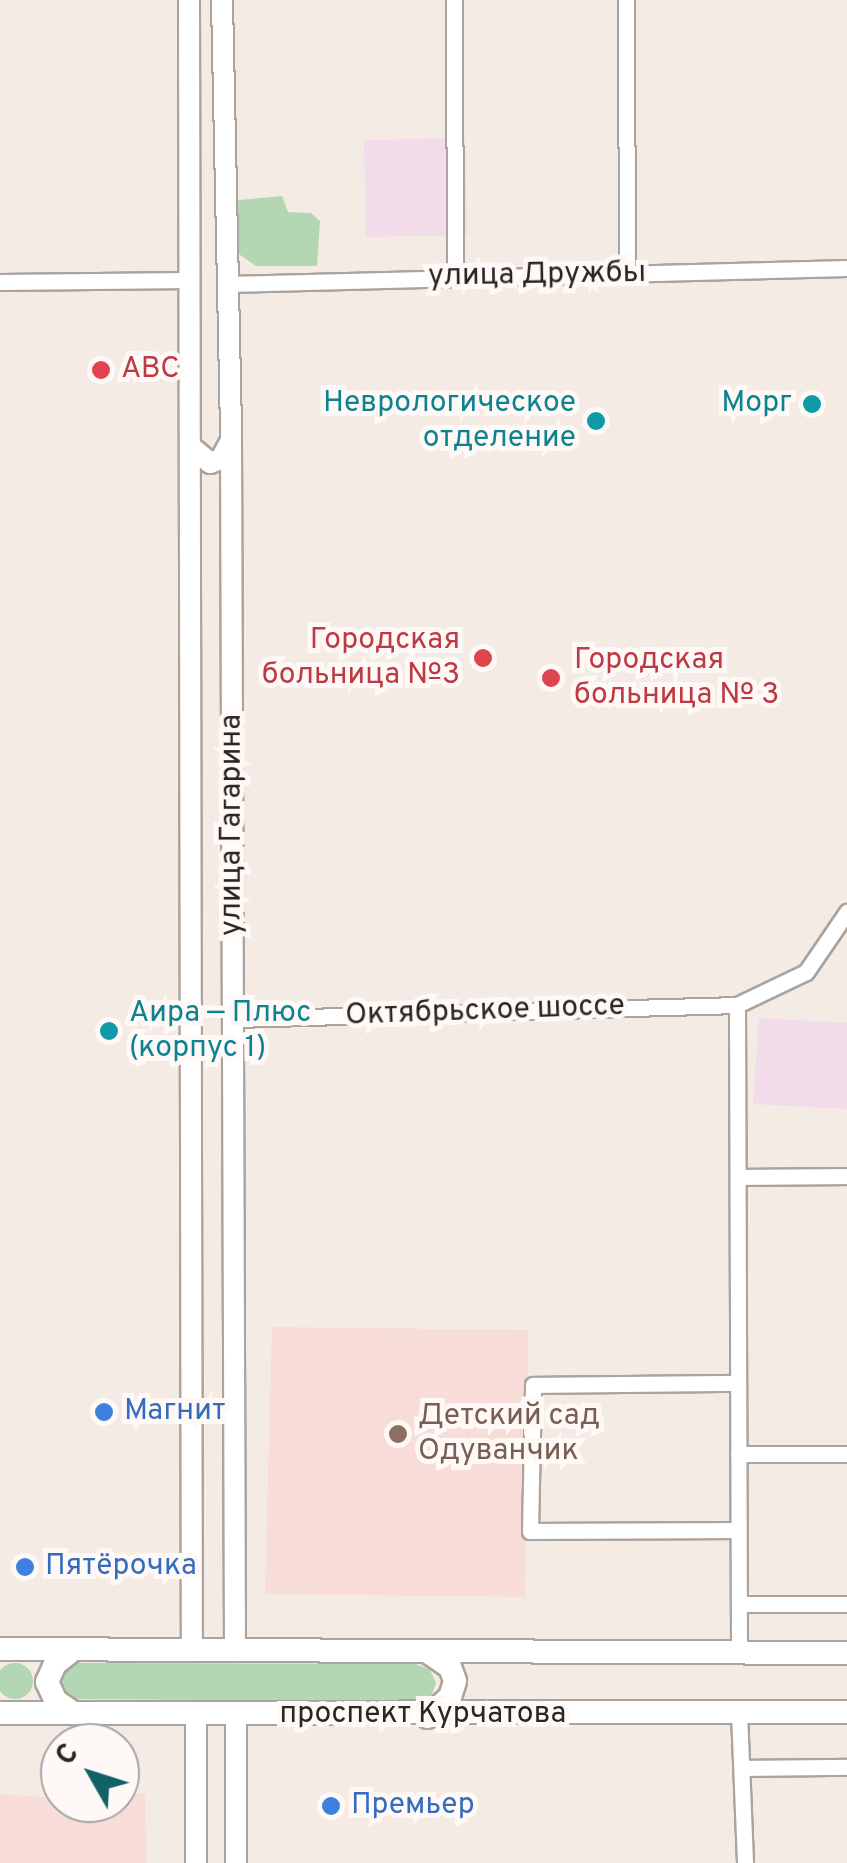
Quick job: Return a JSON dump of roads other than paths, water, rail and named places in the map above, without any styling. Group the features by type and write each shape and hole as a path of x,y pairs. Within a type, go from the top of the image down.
{"main road":[{"path":"0,1649 847,1652"},
{"path":"74,1649 55,1664 48,1682 56,1701 74,1713"},
{"path":"426,1651 450,1667 455,1681 450,1697 428,1717"},
{"name":"проспект Курчатова","path":"0,1713 428,1717 847,1712"}],"street":[{"name":"улица Гагарина","path":"189,0 192,1648"},
{"name":"улица Гагарина","path":"222,0 231,440 235,1650"},
{"path":"454,0 455,278"},
{"path":"626,0 628,274"},
{"path":"189,66 196,56 211,54 222,72"},
{"name":"улица Дружбы","path":"228,284 847,268"},
{"path":"0,282 190,280"},
{"path":"190,446 210,463 221,459 231,440"},
{"name":"Октябрьское шоссе","path":"234,1019 737,1005 806,972 847,912"},
{"path":"737,1005 739,1652"},
{"path":"738,1177 847,1176"},
{"path":"737,1530 530,1531 533,1385 738,1383"},
{"path":"738,1454 847,1454"},
{"path":"739,1604 847,1604"},
{"path":"740,1712 745,1768 744,1863"},
{"path":"236,1714 236,1863"},
{"path":"196,1715 196,1863"},
{"path":"745,1768 847,1767"}],"place":[{"name":"ABC","path":"101,370"},
{"name":"Морг","path":"812,404"},
{"name":"Неврологическое отделение","path":"596,421"},
{"name":"Городская больница №3","path":"483,658"},
{"name":"Городская больница № 3","path":"551,678"},
{"name":"Аира — Плюс (корпус 1)","path":"109,1031"},
{"name":"Магнит","path":"104,1412"},
{"name":"Детский сад Одуванчик","path":"398,1434"},
{"name":"Пятёрочка","path":"25,1567"},
{"name":"Премьер","path":"331,1806"}]}
